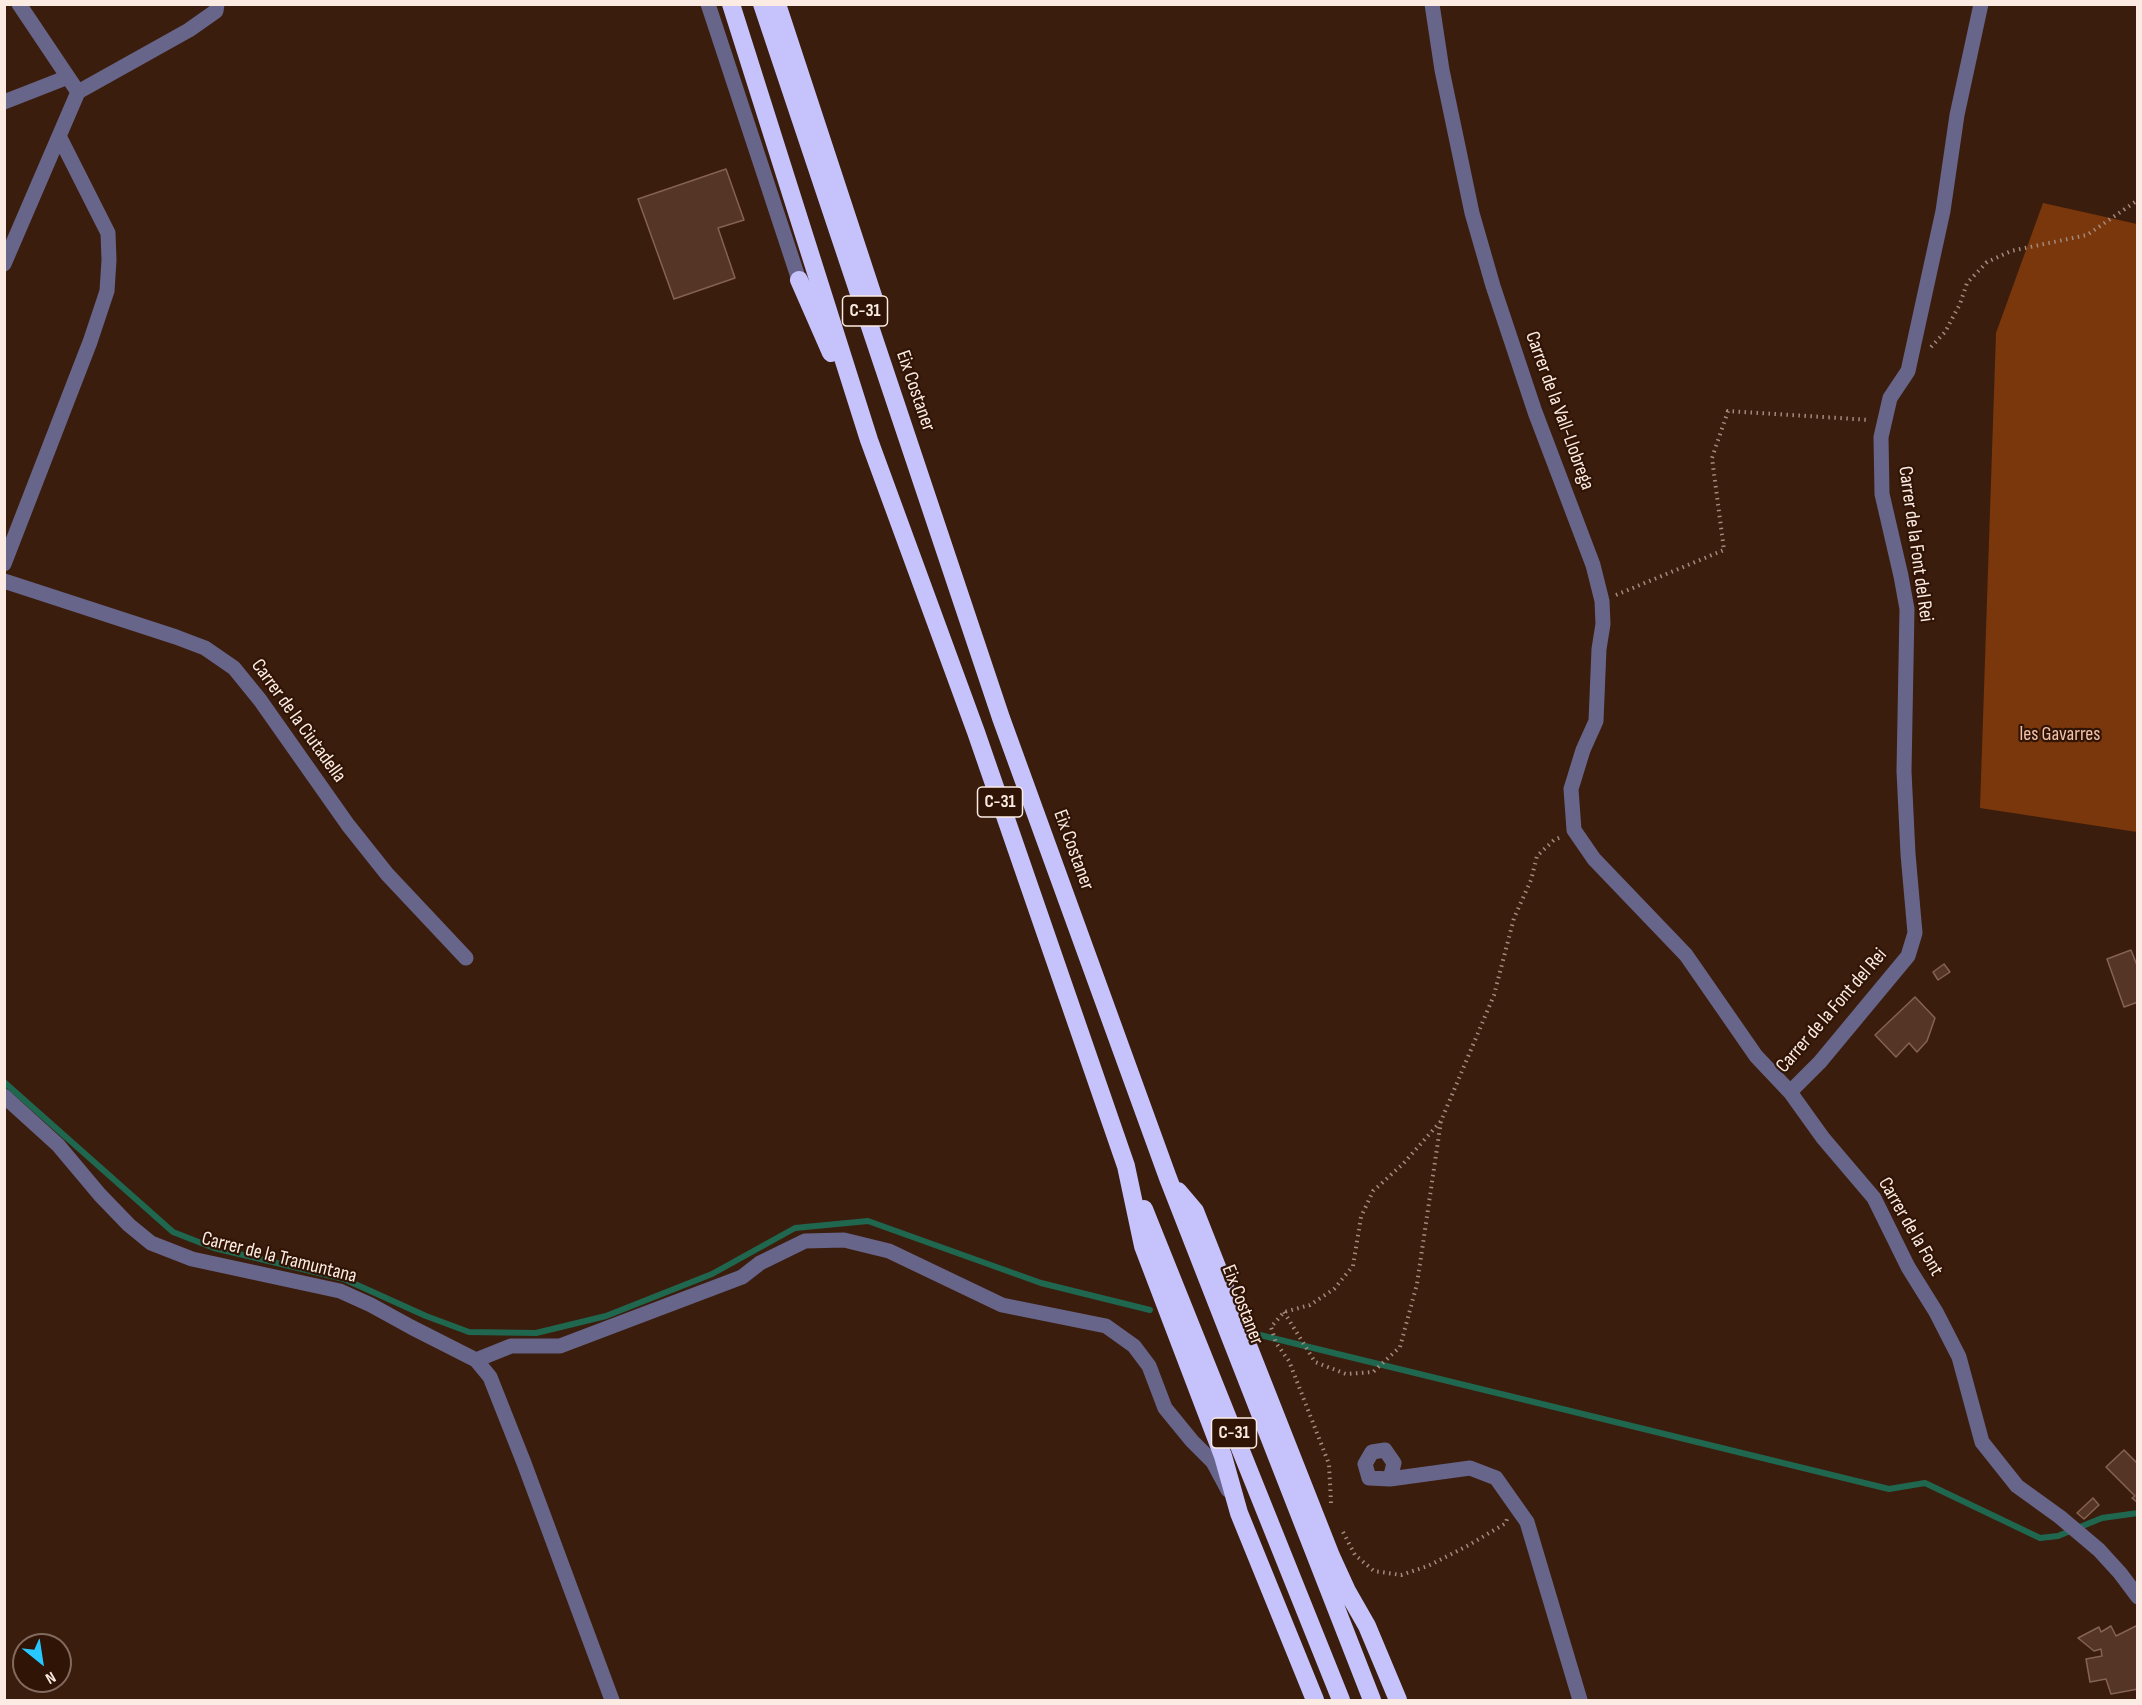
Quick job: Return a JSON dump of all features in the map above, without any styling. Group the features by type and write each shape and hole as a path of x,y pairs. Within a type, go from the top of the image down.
{"highway":[{"name":"C-31","path":"731,4 869,440 976,732 1126,1166 1341,1701"},
{"name":"Eix Costaner","path":"762,4 1001,718 1168,1178 1372,1701"},
{"path":"777,4 938,494 968,618"},
{"path":"799,280 869,440"},
{"path":"1126,1166 1143,1246 1223,1456 1239,1513 1315,1701"},
{"path":"1168,1178 1195,1211 1331,1556 1367,1626 1398,1701"}],"street":[{"path":"19,4 78,92"},
{"path":"4,264 78,92 189,30 216,11 217,4"},
{"path":"708,4 799,280"},
{"name":"Carrer de la Vall-Llobrega","path":"1432,4 1442,70 1472,213 1493,286 1535,412 1593,565 1602,601 1603,624 1599,649 1596,721 1583,750 1571,789 1574,830"},
{"name":"Carrer de la Font del Rei","path":"1790,1092 1820,1062 1908,956 1915,933 1904,771 1907,609 1882,494 1881,437 1890,398 1908,371 1943,211 1957,115 1981,4"},
{"path":"4,102 68,77"},
{"path":"4,564 90,342 107,291 108,233 59,136"},
{"name":"Carrer de la Ciutadella","path":"4,582 176,637 205,648 234,668 260,700 348,825 387,874 466,958"},
{"name":"Carrer de la Font","path":"1574,830 1594,860 1686,955 1756,1056 1790,1092 1822,1138 1874,1198 1908,1267 1936,1312 1959,1357 1982,1442 2017,1486 2060,1517 2099,1550 2138,1597"},
{"name":"Carrer de la Tramuntana","path":"4,1096 58,1145 100,1195 129,1225 151,1243 192,1259 340,1291 476,1360 495,1387 612,1701"},
{"path":"476,1360 511,1346 560,1346 742,1277 760,1263 805,1241 844,1240 889,1251 1002,1305 1106,1326 1134,1346 1149,1366 1165,1408 1213,1462 1239,1513"},
{"path":"1390,1479 1470,1468 1496,1478 1527,1522 1580,1701"}],"path":[{"path":"1929,349 1945,332 1968,284 1987,262 2011,251 2087,235 2138,200"},
{"path":"1602,601 1724,549 1712,458 1728,411 1885,421"},
{"path":"1284,1312 1315,1362 1346,1374 1373,1372 1400,1347 1417,1284 1441,1121 1494,994 1514,918 1531,880 1537,855 1554,840 1574,830"},
{"path":"1335,1512 1331,1501 1329,1464 1289,1361 1276,1343 1271,1327 1284,1312 1310,1305 1334,1289 1353,1266 1361,1217 1373,1191 1404,1164 1441,1121"},
{"path":"1339,1522 1355,1555 1374,1571 1401,1575 1428,1566 1506,1523 1514,1502"}],"green space":[{"name":"les Gavarres","path":"2043,203 2137,224 2137,832 1980,808 1996,333"}],"building":[{"path":"726,169 744,220 718,228 735,278 674,299 638,199"},
{"path":"2131,950 2138,968 2138,1002 2124,1007 2107,959"},
{"path":"1944,964 1950,972 1938,980 1933,972"},
{"path":"1915,997 1935,1018 1927,1041 1917,1052 1909,1043 1896,1057 1875,1035"},
{"path":"2124,1450 2138,1464 2138,1503 2132,1498 2135,1496 2106,1467"},
{"path":"2093,1498 2099,1505 2084,1519 2077,1513"},
{"path":"2138,1625 2138,1689 2111,1694 2106,1679 2090,1682 2086,1659 2102,1656 2101,1649 2094,1651 2078,1638 2099,1627 2101,1632 2111,1626 2116,1636"}],"waterway":[{"path":"4,1082 173,1232 214,1248 344,1279 426,1316 469,1332 536,1333 606,1316 712,1274 795,1228 868,1221 1041,1283 1150,1310"},
{"path":"1256,1334 1889,1489 1925,1483 2040,1538 2058,1536 2102,1518 2138,1513"}]}
